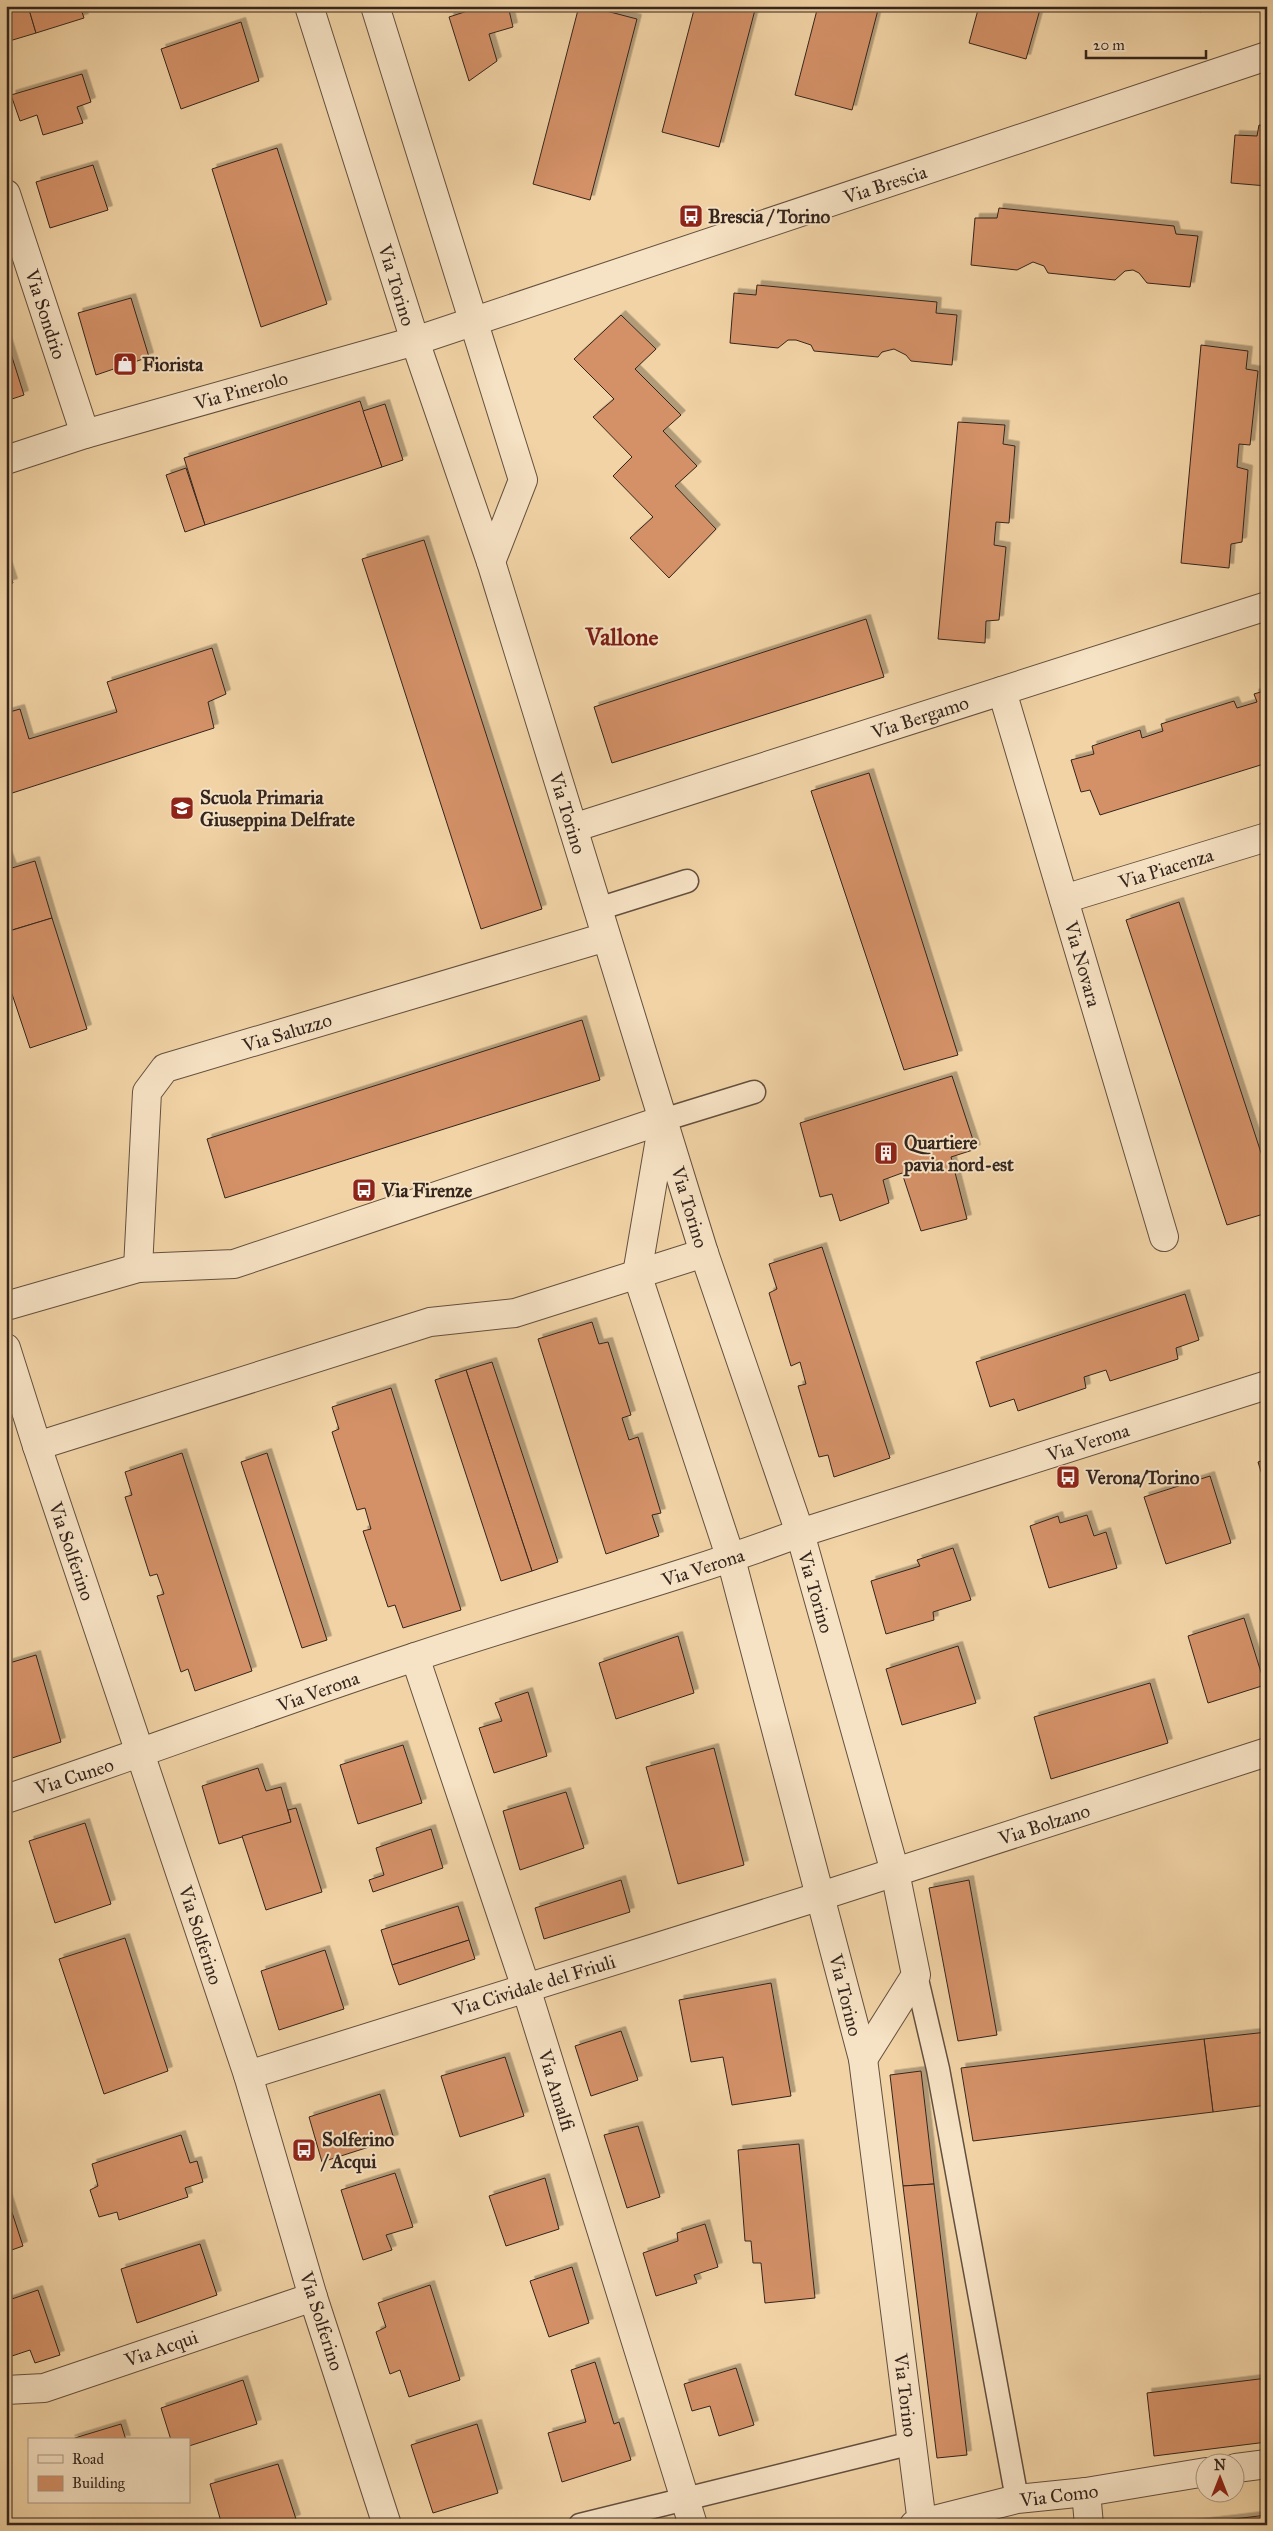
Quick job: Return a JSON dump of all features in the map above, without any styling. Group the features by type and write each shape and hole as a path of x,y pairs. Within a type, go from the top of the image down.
{"street":[{"name":"Via Torino","path":"309,6 414,341 491,562 704,1252 800,1533 895,1872 916,1975 863,2059"},
{"path":"375,6 475,321 523,480 491,562"},
{"name":"Via Brescia","path":"475,321 1267,56"},
{"name":"Via Sondrio","path":"6,194 85,434"},
{"name":"Via Pinerolo","path":"6,460 85,434 414,341 475,321"},
{"name":"Via Bergamo","path":"572,828 1267,606"},
{"name":"Via Novara","path":"1002,691 1164,1236"},
{"name":"Via Piacenza","path":"1064,899 1267,837"},
{"name":"Via Saluzzo","path":"138,1268 148,1092 165,1068 606,937"},
{"name":"Via Torino","path":"663,1120 638,1274 730,1559 863,2059 912,2443 918,2524"},
{"path":"6,1306 138,1268 234,1264 663,1120"},
{"path":"37,1446 430,1322 515,1313 704,1252"},
{"name":"Via Solferino","path":"6,1348 37,1446 248,2074 313,2297 387,2525"},
{"name":"Via Verona","path":"141,1754 416,1657 730,1559 800,1533 1267,1385"},
{"name":"Via Amalfi","path":"416,1657 526,1988 693,2525"},
{"name":"Via Bolzano","path":"821,1896 1267,1752"},
{"name":"Via Cuneo","path":"6,1799 141,1754"},
{"name":"Via Cividale del Friuli","path":"248,2074 821,1896"},
{"name":"Via Acqui","path":"6,2390 44,2388 313,2297"},
{"path":"1246,2467 1267,2464"},
{"name":"Via Como","path":"918,2524 1017,2500 1086,2492 1196,2474"},
{"path":"1086,2492 1089,2525"}],"lane":[{"path":"598,909 687,881"},
{"path":"663,1120 754,1092"},
{"path":"916,1975 938,2069 1017,2500"},
{"path":"580,2525 912,2443"}],"building":[{"path":"6,6 28,6 36,33 6,42"},
{"path":"28,6 80,6 84,18 36,33"},
{"path":"483,6 508,6 513,27 489,34 497,61 469,81 449,17"},
{"path":"579,6 587,6 637,19 590,200 533,184"},
{"path":"695,6 756,6 719,147 662,132"},
{"path":"818,6 879,6 852,110 795,95"},
{"path":"979,6 1041,6 1026,59 969,43"},
{"path":"1179,6 1203,6 1201,12"},
{"path":"241,22 259,81 181,109 161,49"},
{"path":"82,74 91,102 77,107 83,123 43,135 37,115 20,121 11,95"},
{"path":"1259,125 1267,126 1267,186 1231,183 1235,135 1257,136"},
{"path":"277,148 327,304 261,327 212,169"},
{"path":"93,165 108,210 50,228 36,182"},
{"path":"999,208 1174,226 1176,234 1198,236 1190,287 1147,283 1139,273 1133,270 1125,271 1115,280 1048,273 1044,266 1033,262 1017,270 971,265 975,218 997,218"},
{"path":"757,285 937,302 936,313 957,315 952,365 911,361 906,355 894,349 882,352 878,357 814,351 811,345 796,340 788,340 778,348 730,343 734,293 756,295"},
{"path":"131,298 149,357 96,375 78,313"},
{"path":"621,315 656,349 635,369 681,415 663,431 697,466 675,486 716,529 669,578 630,538 653,517 613,476 632,457 593,417 614,399 574,359"},
{"path":"6,338 24,395 6,401"},
{"path":"1201,345 1248,351 1246,369 1258,371 1250,445 1239,444 1237,467 1248,470 1242,542 1231,544 1229,568 1181,563"},
{"path":"360,401 382,467 205,525 184,458"},
{"path":"385,404 403,460 382,467 363,411"},
{"path":"958,422 1005,425 1003,444 1015,446 1009,523 996,522 994,545 1006,547 999,620 986,621 985,643 938,639"},
{"path":"186,468 205,525 185,532 166,475"},
{"path":"424,540 542,909 481,929 362,559"},
{"path":"6,562 13,583 6,585"},
{"path":"866,619 884,677 612,763 594,707"},
{"path":"212,648 226,694 208,702 214,728 6,795 6,713 20,709 29,739 117,712 107,682"},
{"path":"1267,690 1267,763 1100,815 1090,790 1081,792 1071,760 1094,754 1092,746 1140,730 1142,738 1163,731 1161,724 1234,701 1237,708 1257,702 1254,694"},
{"path":"869,773 958,1055 904,1070 811,791"},
{"path":"6,852 12,868 35,861 52,918 12,930 6,914"},
{"path":"1179,902 1267,1171 1267,1213 1227,1225 1126,920"},
{"path":"52,918 87,1029 30,1048 6,976 6,932"},
{"path":"582,1020 600,1080 225,1198 207,1139"},
{"name":"Quartiere pavia nord-est","path":"952,1076 976,1149 951,1157 967,1219 921,1231 902,1173 883,1180 889,1203 840,1221 832,1194 820,1197 800,1123"},
{"path":"822,1247 890,1458 834,1477 828,1455 819,1457 798,1386 806,1384 800,1362 791,1366 769,1293 777,1289 769,1264"},
{"path":"1185,1294 1199,1340 1176,1348 1178,1359 1110,1381 1106,1370 1084,1377 1086,1388 1018,1411 1014,1399 990,1407 976,1362"},
{"path":"592,1322 599,1344 608,1342 631,1415 622,1418 629,1440 638,1437 661,1513 652,1515 659,1536 606,1554 538,1339"},
{"path":"492,1362 558,1562 532,1571 466,1370"},
{"path":"466,1370 532,1571 501,1581 435,1380"},
{"path":"391,1388 461,1610 403,1628 395,1605 388,1607 363,1531 371,1529 365,1508 357,1510 332,1432 339,1429 332,1407"},
{"path":"182,1453 252,1671 195,1691 188,1669 181,1672 157,1596 164,1594 157,1574 150,1576 125,1497 132,1495 125,1472"},
{"path":"267,1453 327,1640 302,1648 241,1462"},
{"path":"1267,1459 1267,1491 1258,1462"},
{"path":"1210,1476 1231,1543 1166,1564 1144,1497"},
{"path":"1087,1515 1094,1536 1106,1532 1117,1568 1049,1588 1030,1526 1058,1516 1060,1523"},
{"path":"953,1548 971,1600 933,1612 934,1620 886,1634 871,1581 920,1566 917,1560"},
{"path":"1244,1618 1265,1685 1208,1703 1188,1636"},
{"path":"678,1636 694,1693 616,1719 599,1663"},
{"path":"958,1646 976,1703 902,1725 886,1669"},
{"path":"36,1655 61,1742 6,1760 6,1664"},
{"path":"1150,1683 1168,1743 1051,1779 1034,1717"},
{"path":"528,1692 547,1756 494,1773 479,1728 502,1721 495,1703"},
{"path":"403,1745 422,1803 358,1824 340,1765"},
{"path":"714,1748 744,1865 678,1884 646,1767"},
{"path":"258,1768 266,1791 281,1787 291,1822 219,1844 202,1786"},
{"path":"566,1792 584,1848 520,1870 503,1811"},
{"path":"296,1808 322,1892 266,1910 242,1836 291,1822 288,1810"},
{"path":"85,1823 111,1904 55,1923 29,1841"},
{"path":"431,1829 443,1868 373,1892 369,1880 384,1875 376,1848"},
{"path":"621,1880 630,1912 544,1939 535,1908"},
{"path":"969,1880 997,2035 958,2041 929,1888"},
{"path":"458,1906 469,1940 392,1965 381,1930"},
{"path":"125,1938 168,2071 104,2094 59,1959"},
{"path":"469,1940 475,1959 399,1985 392,1965"},
{"path":"325,1950 344,2009 279,2030 261,1971"},
{"path":"771,1983 791,2096 732,2105 723,2057 691,2062 679,2000"},
{"path":"621,2031 638,2080 591,2096 575,2046"},
{"path":"1267,2032 1267,2105 1213,2112 1204,2039"},
{"path":"1204,2039 1213,2112 973,2141 961,2068"},
{"path":"505,2057 524,2116 460,2137 441,2076"},
{"path":"921,2071 934,2184 903,2186 890,2075"},
{"path":"380,2094 394,2139 322,2162 309,2117"},
{"path":"638,2126 660,2197 627,2208 604,2135"},
{"path":"181,2135 190,2163 197,2161 203,2182 185,2188 188,2197 119,2220 117,2212 99,2217 90,2190 98,2186 92,2164"},
{"path":"799,2144 815,2298 765,2303 761,2263 753,2263 751,2241 745,2241 738,2150"},
{"path":"395,2173 413,2227 386,2235 392,2250 363,2260 341,2190"},
{"path":"545,2178 559,2229 506,2246 489,2196"},
{"path":"934,2184 967,2455 937,2458 903,2186"},
{"path":"6,2194 23,2246 6,2252"},
{"path":"705,2224 718,2267 694,2275 697,2283 656,2296 643,2253 678,2241 677,2233"},
{"path":"200,2244 217,2295 137,2323 121,2269"},
{"path":"572,2267 589,2323 549,2337 530,2281"},
{"path":"430,2285 460,2380 409,2397 400,2370 390,2374 376,2332 386,2327 378,2303"},
{"path":"38,2290 60,2355 35,2363 30,2350 6,2358 6,2301"},
{"path":"595,2362 614,2424 619,2422 631,2460 562,2482 548,2433 586,2422 571,2370"},
{"path":"736,2368 754,2425 719,2436 710,2406 692,2411 684,2384"},
{"path":"1267,2378 1267,2442 1154,2456 1147,2393"},
{"path":"243,2380 257,2424 190,2446 190,2438 170,2438 161,2408"},
{"path":"121,2424 125,2438 75,2438"},
{"path":"477,2424 498,2493 433,2513 411,2445"},
{"path":"278,2464 296,2519 277,2525 222,2525 210,2484"},
{"path":"1267,2515 1267,2525 1184,2525"}],"place":[{"name":"Brescia / Torino","path":"691,216"},
{"name":"Fiorista","path":"125,364"},
{"name":"Scuola Primaria Giuseppina Delfrate","path":"182,808"},
{"name":"Quartiere pavia nord-est","path":"886,1153"},
{"name":"Via Firenze","path":"364,1190"},
{"name":"Verona/Torino","path":"1068,1477"},
{"name":"Solferino / Acqui","path":"304,2150"}],"district":[{"name":"Vallone","path":"622,637"}]}
